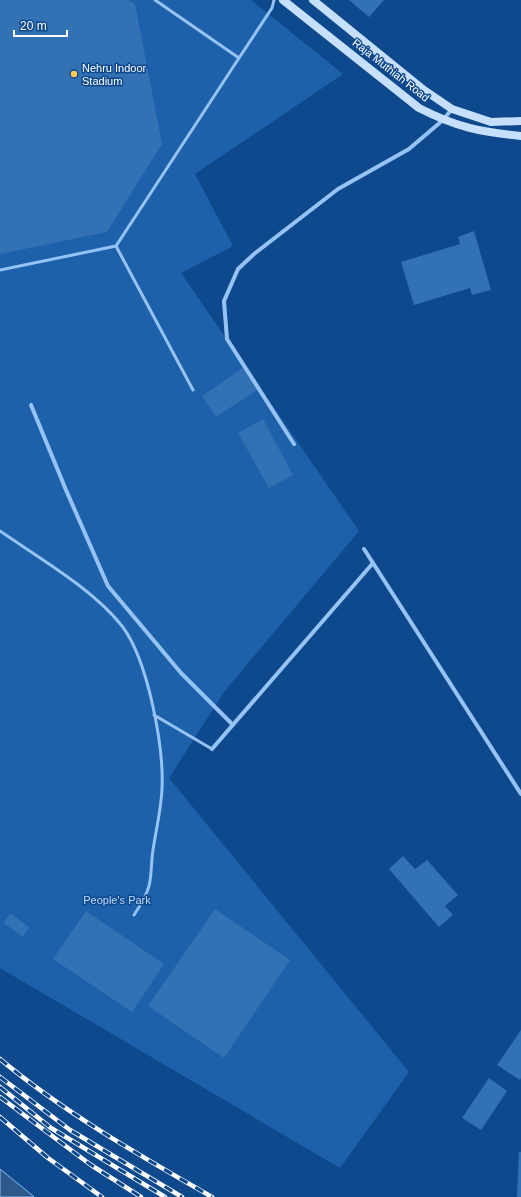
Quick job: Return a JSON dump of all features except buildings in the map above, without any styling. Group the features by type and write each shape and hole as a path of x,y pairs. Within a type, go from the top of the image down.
{"main road":[{"name":"Raja Muthiah Road","path":"283,0 419,108 443,120 470,129 521,136"},
{"name":"Raja Muthiah Road","path":"313,0 424,90 452,109 491,122 521,121"}],"street":[{"path":"294,444 227,339 224,301 229,288 238,269 254,254 338,190 409,149 443,120 452,109"},
{"path":"32,406 66,490 108,586 181,673 233,724"},
{"path":"364,549 521,794"},
{"path":"212,749 373,563"}],"lane":[{"path":"155,0 239,58"},
{"path":"0,270 116,246 272,8 274,0"},
{"path":"116,246 193,390"},
{"path":"0,532 90,595 109,611 123,628 132,644 146,676 162,763 162,790 153,850 150,885 146,896 134,916"},
{"path":"154,715 212,749"}],"green space":[{"name":"People's Park","path":"0,0 251,0 343,74 195,174 233,246 181,273 359,531 224,692 169,778 409,1072 340,1168 0,968"}],"shaded area":[{"path":"0,1169 32,1195 34,1197 0,1197"}],"railway":[{"path":"0,1059 25,1079 76,1115 130,1149 212,1197"},
{"path":"0,1077 70,1130 182,1197"},
{"path":"0,1087 51,1128 165,1197"},
{"path":"0,1097 91,1165 141,1197"},
{"path":"0,1117 48,1158 102,1197"}],"place":[{"name":"Nehru Indoor Stadium","path":"74,74"}]}
